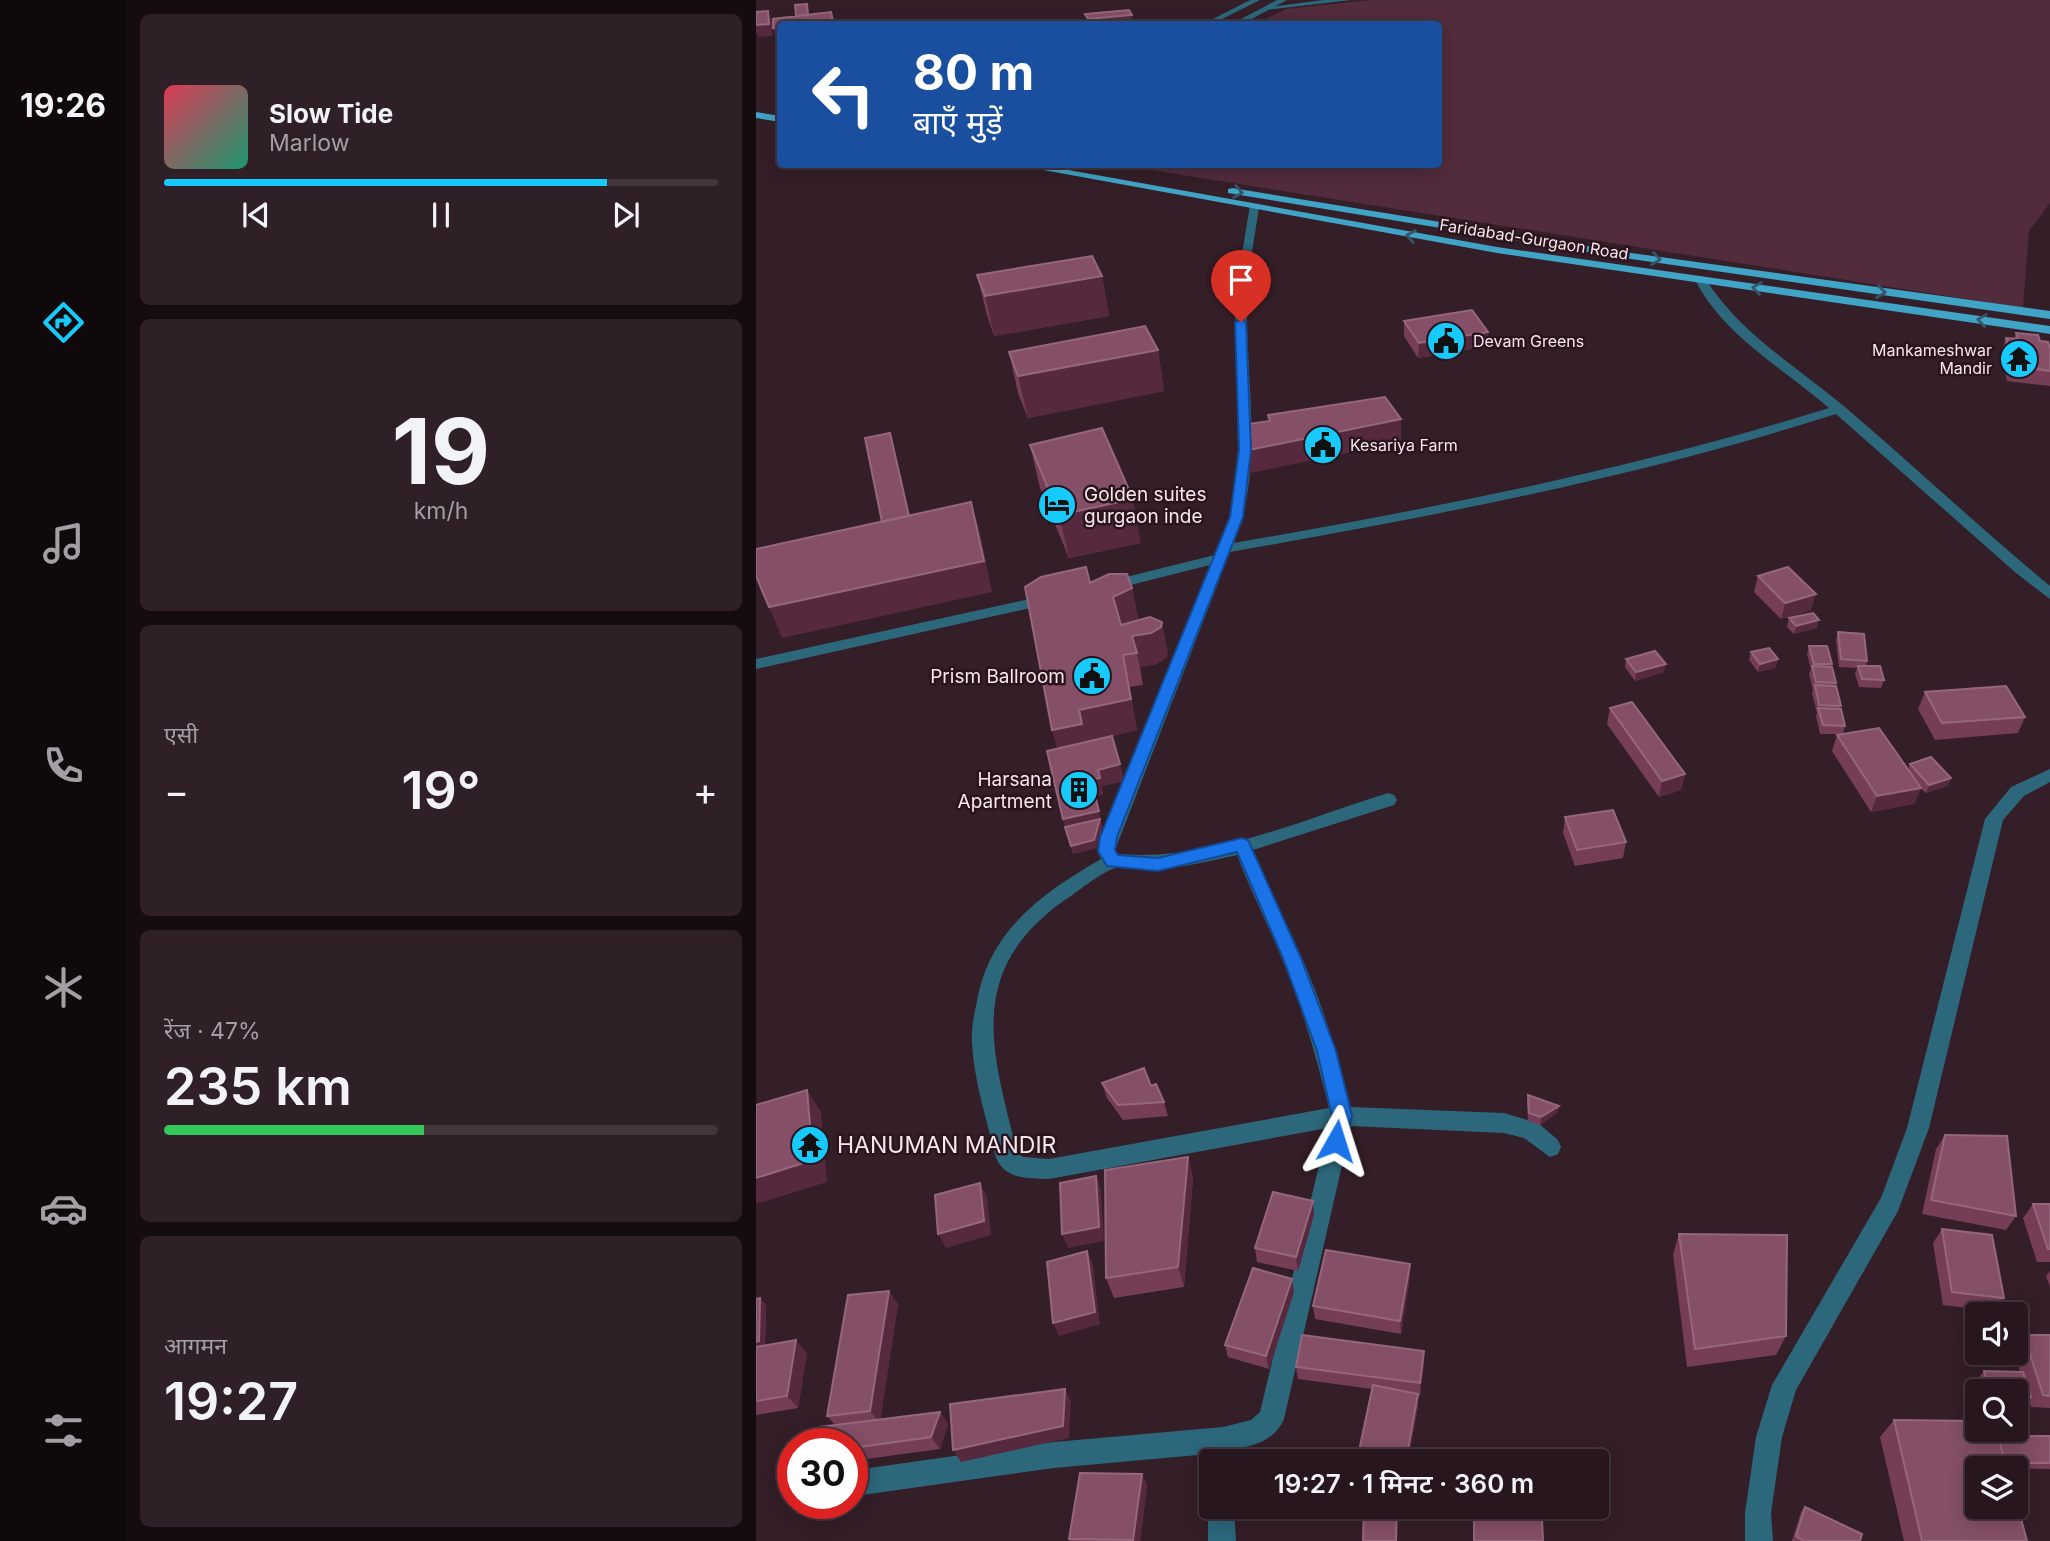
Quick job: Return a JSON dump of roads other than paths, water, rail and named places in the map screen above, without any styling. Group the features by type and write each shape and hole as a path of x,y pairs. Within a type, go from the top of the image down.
{"main road":[{"path":"756,115 777,118"},
{"path":"756,126 777,130"},
{"name":"Faridabad-Gurgaon Road","path":"1039,168 1497,250 2050,330"},
{"name":"Faridabad-Gurgaon Road","path":"1098,168 1611,253 2050,315"}],"street":[{"path":"1213,21 1256,0"},
{"path":"1240,21 1283,0"},
{"path":"1266,8 1347,0"},
{"path":"1113,861 1106,851 1109,837 1237,517 1245,450 1241,296 1254,207"},
{"path":"1701,280 1714,304 1838,409 1983,539 2050,594"},
{"path":"756,664 1079,592 1221,553 1575,483 1658,463 1838,409"},
{"path":"1759,1541 1758,1513 1769,1437 1785,1385 1890,1203 1918,1128 1994,819 2010,796 2029,782 2050,775"},
{"path":"1388,800 1242,845 1158,864 1113,861 1069,887 1015,932 1000,952 988,982 982,1042 1007,1158 1018,1167 1049,1169 1342,1116 1504,1124 1531,1130 1550,1147"},
{"path":"1226,1449 1264,1428 1270,1419 1342,1116 1326,1051 1301,981 1242,845"},
{"path":"868,1481 1055,1455 1199,1452"},
{"path":"1222,1519 1222,1541"}],"place":[{"name":"Devam Greens","path":"1446,341"},
{"name":"Mankameshwar Mandir","path":"2019,359"},
{"name":"Kesariya Farm","path":"1323,445"},
{"name":"Golden suites gurgaon inde","path":"1057,505"},
{"name":"Prism Ballroom","path":"1092,676"},
{"name":"Harsana Apartment","path":"1079,790"},
{"name":"HANUMAN MANDIR","path":"810,1145"}]}
